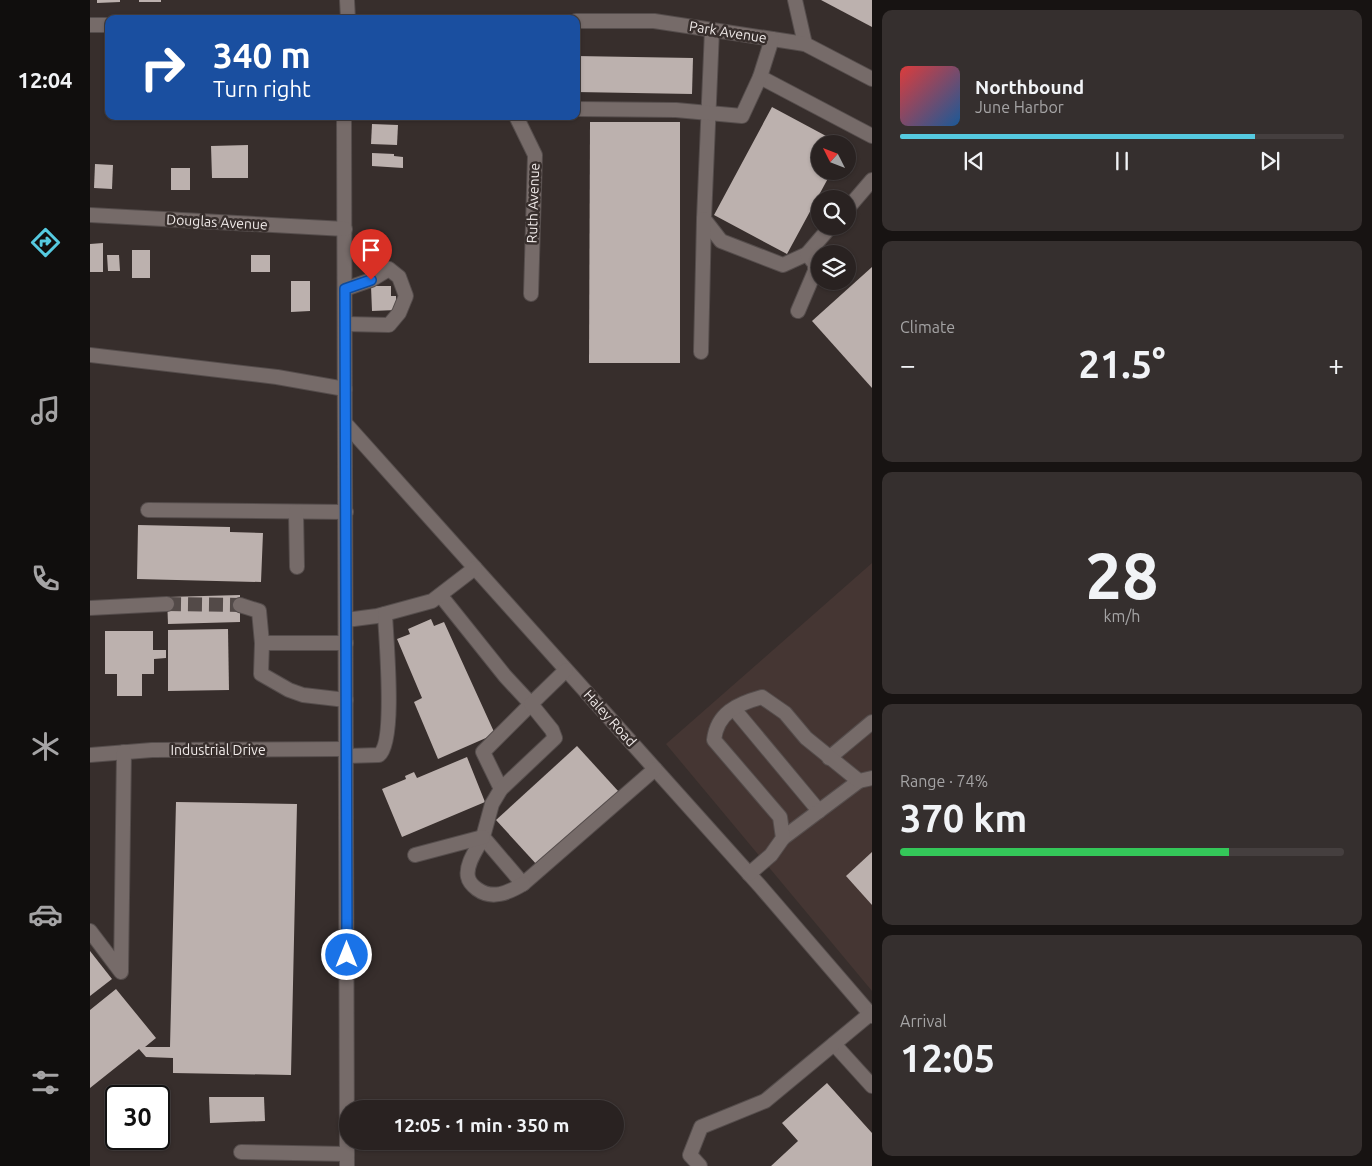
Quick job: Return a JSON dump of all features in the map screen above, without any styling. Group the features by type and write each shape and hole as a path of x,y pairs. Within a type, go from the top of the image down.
{"street":[{"path":"347,0 348,15"},
{"path":"795,0 805,44"},
{"name":"Park Avenue","path":"580,21 654,21 805,44 872,78"},
{"path":"90,25 105,25"},
{"path":"701,352 704,219 712,30"},
{"path":"580,109 676,110 742,116 760,77 772,39"},
{"path":"760,77 872,136"},
{"path":"240,1152 347,1160 344,120"},
{"name":"Ruth Avenue","path":"518,120 535,155 531,294"},
{"path":"856,199 872,180"},
{"name":"Douglas Avenue","path":"90,215 345,230"},
{"path":"704,219 721,241 783,265 807,254 824,235"},
{"path":"798,311 815,271 815,264 807,254"},
{"path":"345,289 371,280 389,269 399,277 406,296 399,313 389,324 345,324"},
{"path":"90,355 277,378 345,389"},
{"name":"Haley Road","path":"345,423 656,769 871,1015"},
{"path":"148,510 346,512"},
{"path":"296,512 297,567"},
{"path":"346,620 385,614 432,601 476,568"},
{"path":"441,596 552,730 554,738 501,790 492,804 483,837 470,862 467,876 472,886 482,893 495,896 523,884 656,769"},
{"path":"90,608 167,604"},
{"path":"240,605 259,611 262,644 260,674 288,690 303,695 346,700"},
{"name":"Industrial Drive","path":"90,755 124,752 346,753 379,755 386,746 389,720 385,614"},
{"path":"262,644 346,643"},
{"path":"501,790 483,752 566,670"},
{"path":"749,874 771,855 783,838 819,811 866,780 829,758 806,738 785,713 762,697 746,701 725,714 716,726 714,740 780,817 783,838"},
{"path":"734,709 819,811"},
{"path":"829,758 872,722"},
{"path":"90,932 121,972 124,752"},
{"path":"483,837 523,884"},
{"path":"415,855 483,837"},
{"path":"700,1166 690,1155 701,1127 765,1101 871,1015"},
{"path":"834,1044 872,1086"}],"shaded area":[{"path":"872,563 872,991 666,744"}],"building":[{"path":"97,0 120,0 120,2 97,3"},
{"path":"139,0 161,0 161,2 139,2"},
{"path":"821,0 872,0 872,27"},
{"path":"580,56 693,58 692,94 580,92"},
{"path":"772,107 824,135 811,135 811,180 827,180 822,190 811,190 811,210 787,254 714,215"},
{"path":"590,122 680,122 680,363 589,363"},
{"path":"372,124 398,125 397,145 371,144"},
{"path":"248,145 248,178 212,178 211,146"},
{"path":"372,153 394,154 394,156 403,157 403,168 372,166"},
{"path":"95,164 113,165 112,189 94,188"},
{"path":"171,168 190,168 190,190 171,190"},
{"path":"103,243 103,272 90,272 90,244"},
{"path":"132,250 150,250 150,278 132,278"},
{"path":"107,255 119,255 120,271 108,271"},
{"path":"251,255 270,255 270,272 251,272"},
{"path":"872,267 872,388 812,321 846,290 856,290 856,281"},
{"path":"291,281 310,281 310,311 291,312"},
{"path":"371,286 391,286 391,296 396,296 396,310 372,311"},
{"path":"138,525 230,527 230,532 263,533 261,582 137,579"},
{"path":"240,595 240,622 168,624 167,597"},
{"path":"431,619 434,626 444,622 495,734 438,759 414,702 422,698 397,639 410,634 408,629"},
{"path":"228,629 229,690 168,691 168,630"},
{"path":"105,631 153,631 153,650 166,650 166,658 154,659 154,674 142,674 142,696 117,696 117,674 105,674"},
{"path":"577,746 619,792 538,866 496,820"},
{"path":"467,757 485,802 402,837 382,789 406,779 405,776 414,772 417,778"},
{"path":"176,802 297,804 291,1075 173,1073 173,1058 146,1057 139,1049 90,1088 90,1010 116,989 156,1038 145,1047 170,1047"},
{"path":"872,852 872,905 846,876"},
{"path":"90,951 112,979 90,996"},
{"path":"827,1083 872,1133 872,1166 771,1166 798,1141 782,1123"},
{"path":"209,1097 264,1097 265,1121 210,1123"}],"tunnel":[{"path":"167,604 240,605"}],"route":[{"path":"347,955 345,289 371,280"}]}
